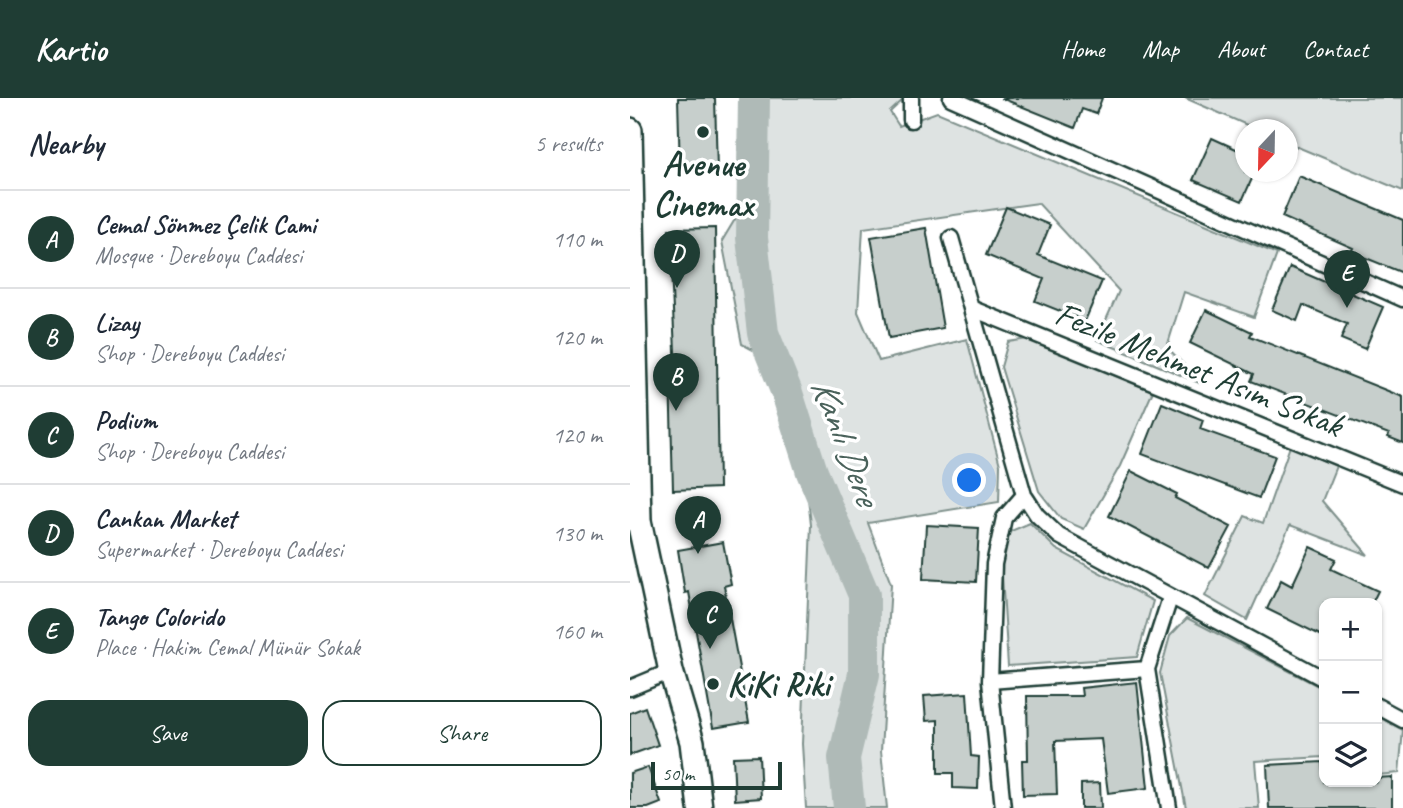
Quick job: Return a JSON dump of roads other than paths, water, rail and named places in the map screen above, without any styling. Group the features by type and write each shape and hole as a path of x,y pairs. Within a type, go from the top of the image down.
{"main road":[{"path":"630,130 634,523 671,671 692,741 701,802"}],"street":[{"path":"911,98 911,120"},
{"path":"951,98 1403,299"},
{"path":"951,238 1024,495 1037,515 1059,536 1319,676"},
{"name":"Fezile Mehmet Asım Sokak","path":"973,309 1403,484"},
{"path":"1003,808 990,681 996,547 1004,518 1024,495"},
{"path":"1169,808 1147,669 1170,598"},
{"path":"990,681 1147,669"},
{"path":"630,688 671,671"},
{"path":"1382,709 1403,720"}],"waterway":[{"name":"Kanlı Dere","path":"754,98 752,238 763,333 787,393 812,472 864,595 864,674 844,758 849,808"}],"place":[{"name":"Avenue Cinemax","path":"703,132"},
{"name":"Cankan Market","path":"677,288"},
{"name":"Tango Colorido","path":"1347,308"},
{"name":"Lizay","path":"676,411"},
{"name":"Cemal Sönmez Çelik Cami","path":"698,554"},
{"name":"Podium","path":"710,649"},
{"name":"KiKi Riki","path":"713,684"}]}
